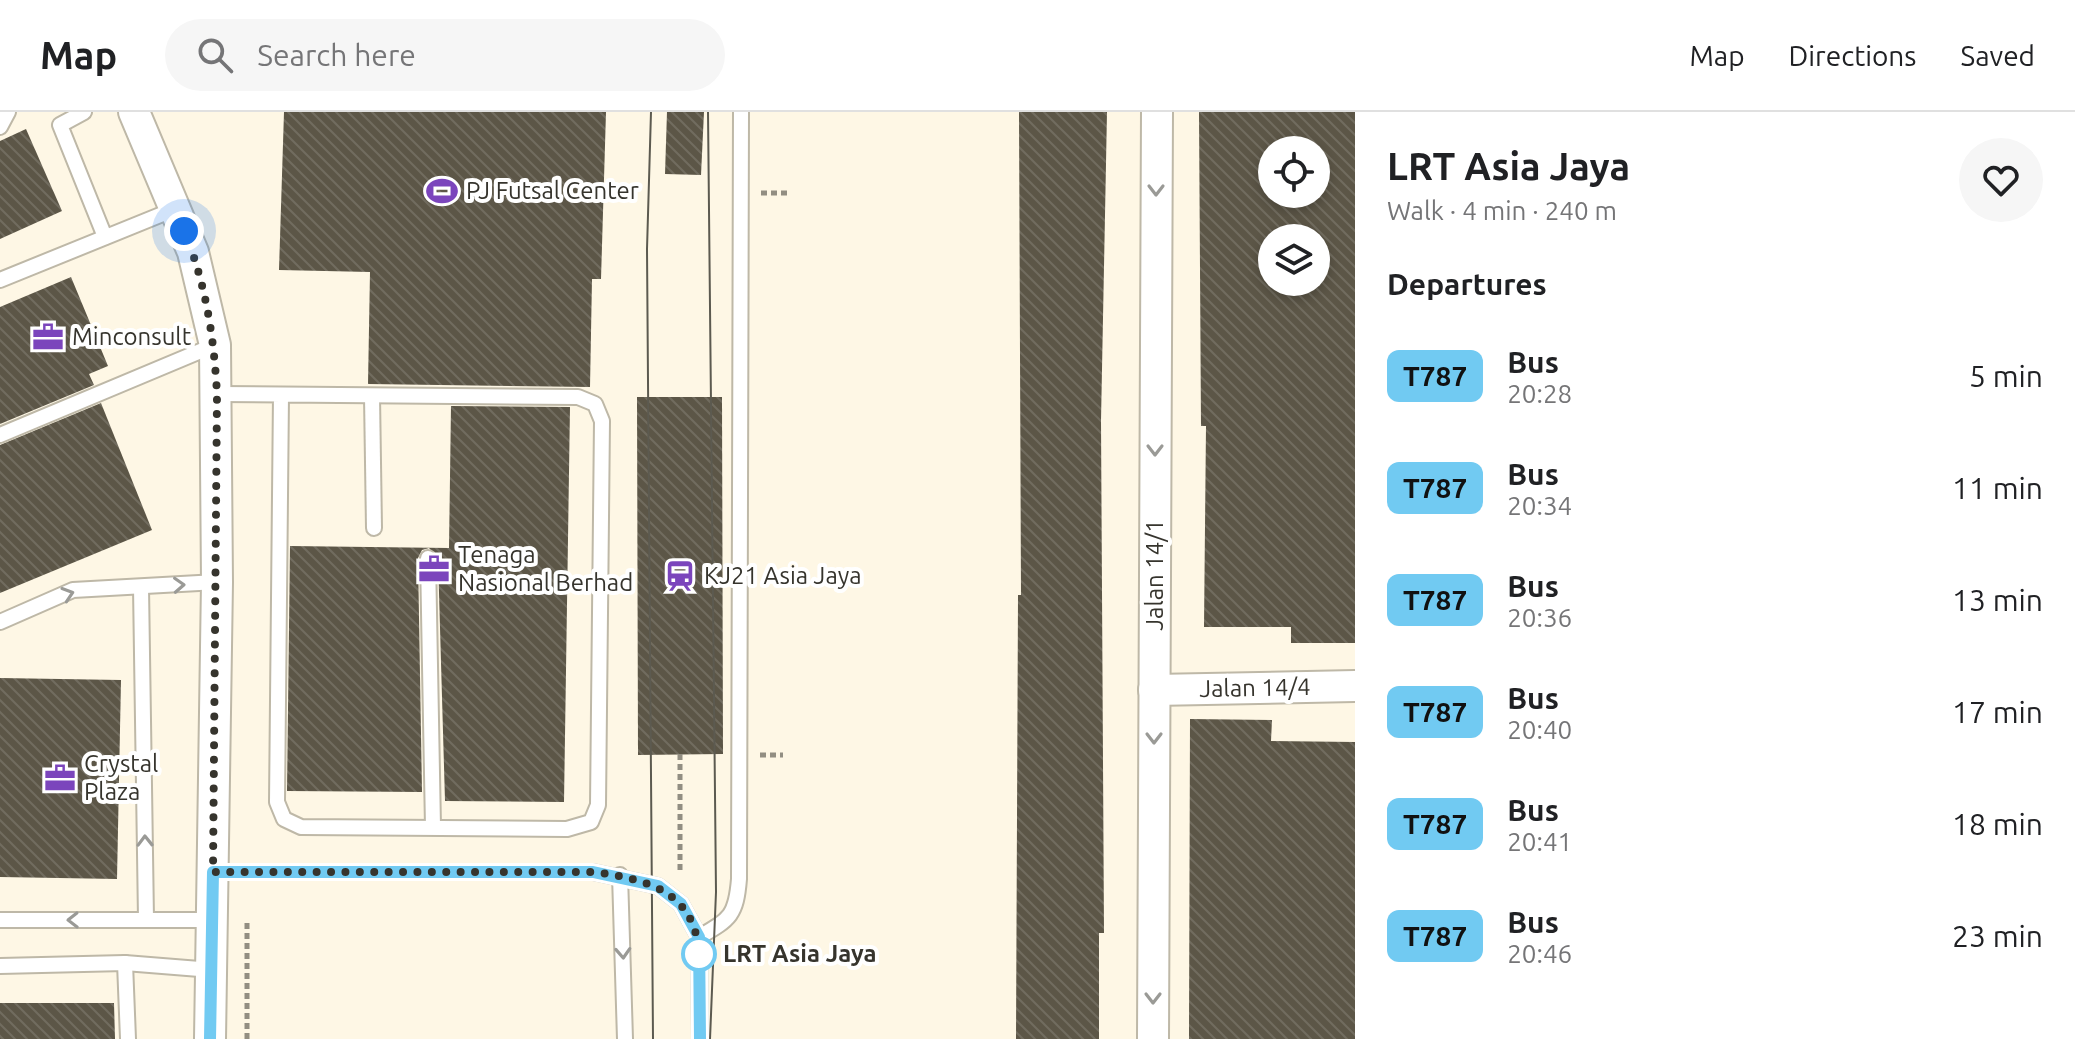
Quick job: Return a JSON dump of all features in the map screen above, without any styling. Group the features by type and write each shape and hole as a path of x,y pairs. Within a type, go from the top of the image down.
{"street":[{"path":"134,112 193,252 215,345 217,582 210,1039"},
{"name":"Jalan 14/1","path":"1153,1039 1157,112"},
{"name":"Jalan 14/4","path":"1154,690 1355,686"}],"lane":[{"path":"0,127 8,112"},
{"path":"84,112 60,125 105,237"},
{"path":"699,937 729,920 737,903 739,879 741,112"},
{"path":"0,280 175,209"},
{"path":"0,435 215,345"},
{"path":"217,394 578,397 595,404 602,421 596,814 591,822 574,829 301,827 291,825 278,812 281,395"},
{"path":"372,396 374,528"},
{"path":"428,558 433,827"},
{"path":"0,622 73,590 217,582"},
{"path":"141,587 146,919"},
{"path":"213,872 593,872 620,875 658,886 681,904 699,937 700,1039"},
{"path":"620,875 625,1039"},
{"path":"0,920 212,920"},
{"path":"0,966 125,963 212,970"},
{"path":"125,963 128,1039"}],"path":[{"path":"680,754 681,904"},
{"path":"247,920 247,1039"}],"building":[{"name":"PJ Futsal Center","path":"284,112 606,112 601,279 592,279 590,387 368,384 370,272 279,270"},
{"path":"667,112 704,112 701,175 665,174"},
{"path":"1019,112 1107,112 1101,421 1104,933 1099,933 1099,1039 1016,1039 1018,595 1021,595"},
{"path":"1199,112 1355,112 1355,643 1291,643 1291,627 1204,627 1206,426 1201,426"},
{"path":"26,129 62,211 0,239 0,141"},
{"name":"Minconsult","path":"71,277 108,366 89,374 94,385 0,424 0,307"},
{"name":"KJ21 Asia Jaya","path":"637,397 722,397 723,754 638,755"},
{"path":"101,403 152,530 0,593 0,445"},
{"path":"451,406 570,407 564,802 445,801 438,558 429,548 422,550 418,558 422,792 287,791 290,546 449,548"},
{"name":"Crystal Plaza","path":"0,678 121,680 117,879 0,877"},
{"path":"1190,719 1272,720 1271,741 1355,742 1355,1039 1189,1039"},
{"path":"0,1003 114,1003 115,1039 0,1039"}],"tram line":[{"path":"651,112 647,249 653,1039"},
{"path":"708,112 716,892 710,1039"}],"bus line":[{"name":"T787","path":"210,1039 213,872 593,872 620,875 658,886 681,904 699,937 700,1039"}],"place":[{"name":"PJ Futsal Center","path":"442,191"},
{"name":"Minconsult","path":"48,337"},
{"name":"Tenaga Nasional Berhad","path":"434,569"},
{"name":"KJ21 Asia Jaya","path":"680,576"},
{"name":"Crystal Plaza","path":"60,778"},
{"name":"LRT Asia Jaya","path":"699,954"}],"route":[{"path":"184,231 193,252 215,345 217,582 213,872 593,872 620,875 658,886 681,904 699,937 699,954"}]}
